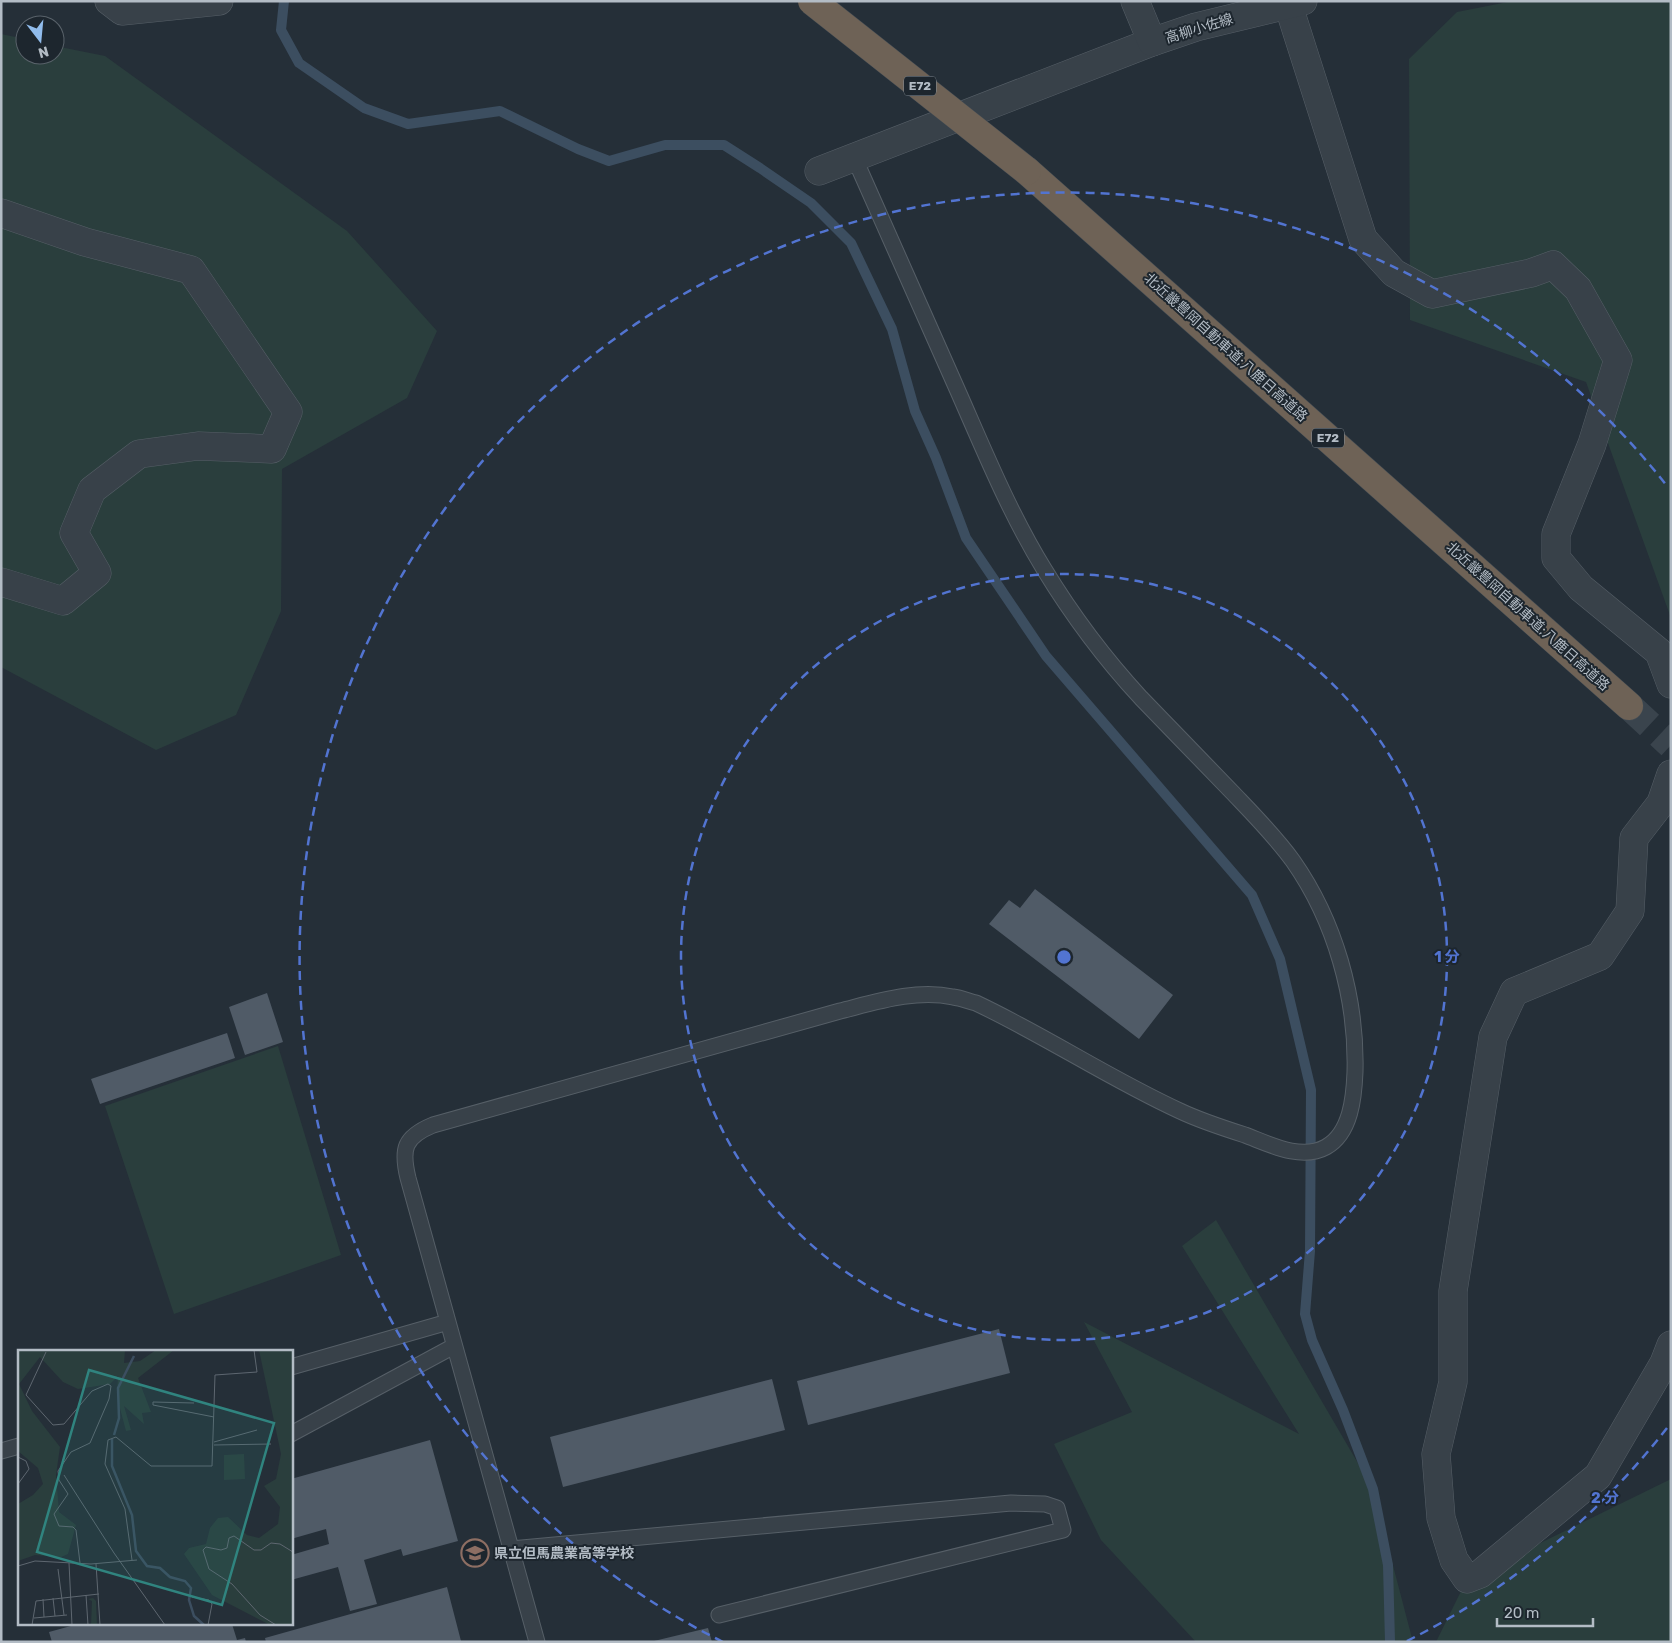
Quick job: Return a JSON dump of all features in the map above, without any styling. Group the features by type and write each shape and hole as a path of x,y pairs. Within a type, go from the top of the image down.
{"highway":[{"name":"北近畿豊岡自動車道;八鹿日高道路","path":"812,1 1027,171 1629,706"}],"street":[{"path":"109,1 122,11 219,1"},
{"name":"高柳小佐線","path":"1135,1 1152,42 1196,27 1295,3"},
{"path":"1295,3 1363,239 1394,273 1432,294 1530,273 1553,265 1578,289 1614,352 1618,360 1592,444 1556,534 1556,558 1581,588 1660,652 1671,684"},
{"path":"820,171 1152,42"},
{"path":"1,213 85,242 191,270 288,412 272,449 198,446 138,454 92,490 74,533 97,573 63,601 1,582"},
{"path":"1671,774 1661,802 1634,838 1630,911 1600,956 1514,992 1493,1037 1453,1291 1453,1382 1436,1454 1440,1518 1454,1560 1467,1579 1480,1574 1598,1476 1664,1363 1671,1344"}],"lane":[{"path":"537,1642 405,1167 404,1156 406,1146 412,1137 421,1130 433,1125 868,1004 896,998 925,995 952,996 976,1003 1184,1113 1284,1150 1302,1152 1321,1150 1335,1140 1345,1127 1354,1089 1356,1049 1352,1010 1331,934 1315,896 1292,860 1269,831 1138,694 1104,654 1072,612 1043,568 996,478 854,157"},
{"path":"292,1367 448,1322"},
{"path":"292,1433 454,1346"},
{"path":"1,1451 18,1446"},
{"path":"511,1549 1011,1504 1045,1504 1057,1508 1063,1530 719,1615"}],"green space":[{"path":"1513,1 1671,1 1671,618 1586,382 1410,320 1409,59 1457,12"},
{"path":"1,34 15,37 15,65 65,65 65,48 105,56 347,231 437,331 407,398 282,469 281,611 236,715 156,750 1,667"},
{"path":"278,1046 341,1255 174,1314 105,1106"},
{"path":"1216,1220 1373,1489 1413,1642 1196,1642 1101,1540 1054,1444 1132,1412 1084,1322 1299,1434 1182,1246"},
{"path":"1671,1479 1671,1642 1436,1642 1467,1579"}],"building":[{"path":"1035,889 1173,995 1139,1039 989,924 1009,900 1020,908"},
{"path":"267,993 283,1042 245,1055 229,1007"},
{"path":"227,1033 235,1058 100,1104 91,1079"},
{"path":"999,1329 1010,1373 808,1425 797,1381"},
{"path":"772,1379 785,1430 563,1487 550,1437"},
{"path":"430,1440 458,1541 403,1556 401,1549 364,1560 377,1604 350,1611 338,1567 292,1580 292,1555 329,1544 326,1529 292,1539 292,1479"},
{"path":"447,1587 461,1641 266,1642 265,1638"},
{"path":"71,1626 233,1626 237,1640 245,1638 246,1642 52,1642 49,1632"},
{"path":"708,1628 712,1642 654,1641"}],"waterway":[{"path":"284,1 281,30 299,63 364,108 408,124 500,111 578,149 609,161 665,145 724,145 811,203 851,243 892,329 915,411 936,458 966,538 1046,656 1252,895 1280,959 1311,1090 1310,1251 1305,1314 1312,1340 1343,1410 1373,1489 1388,1565 1390,1642"}],"tunnel":[{"path":"1629,706 1671,745"}],"place":[{"name":"県立但馬農業高等学校","path":"475,1553"}]}
